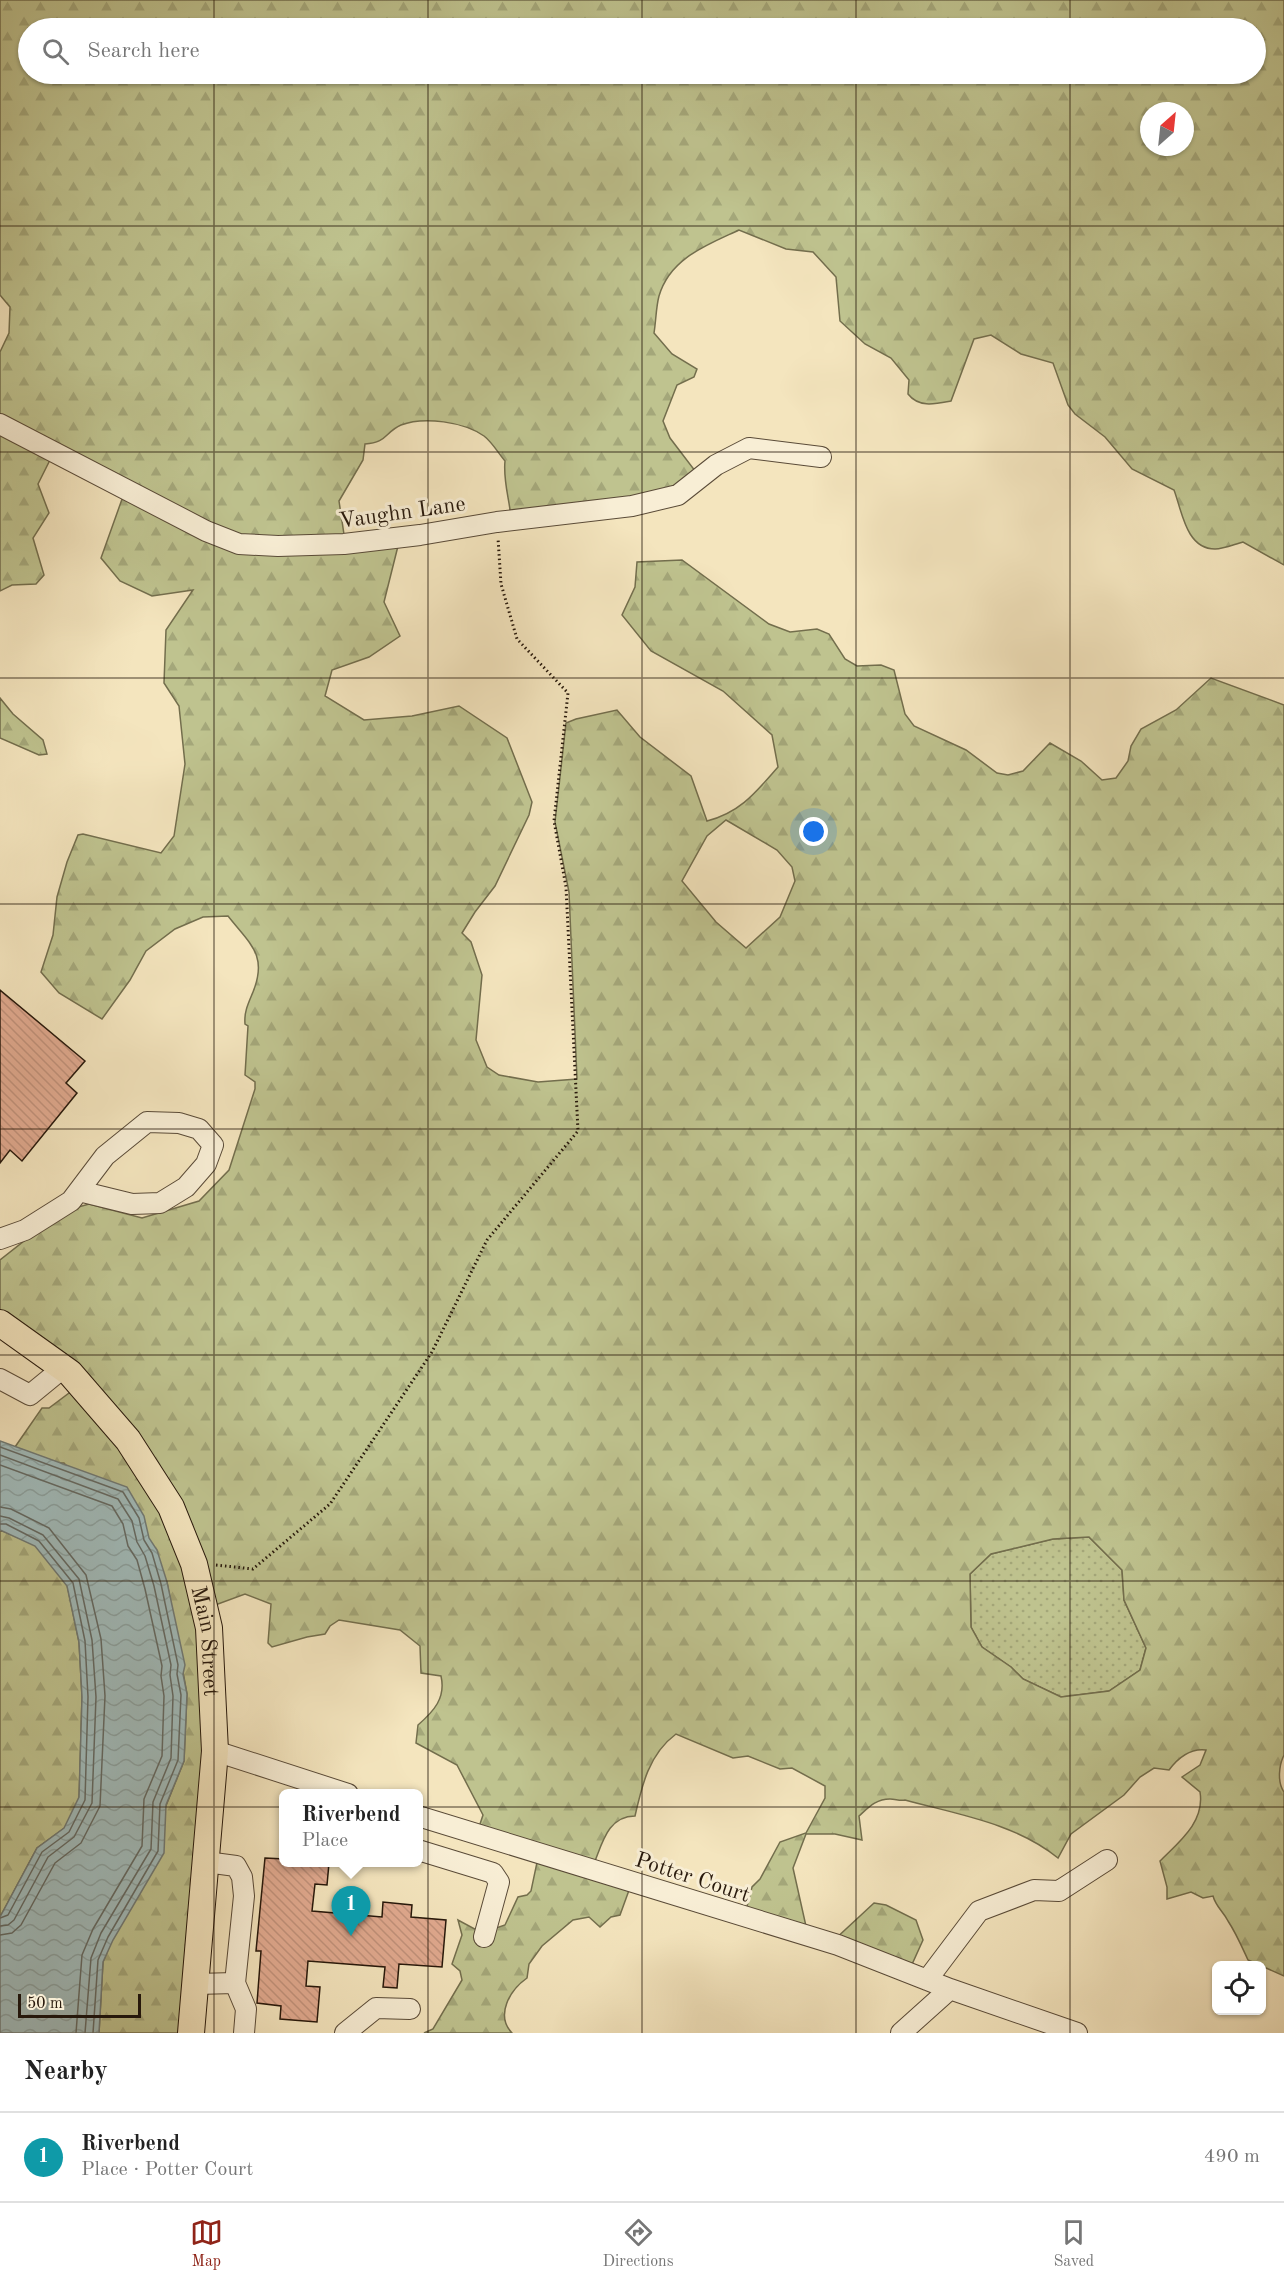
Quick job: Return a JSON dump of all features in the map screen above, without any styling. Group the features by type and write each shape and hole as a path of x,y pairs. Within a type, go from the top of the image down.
{"main road":[{"name":"Main Street","path":"0,1323 70,1373 128,1440 171,1507 194,1564 209,1628 214,1751 191,2033"}],"street":[{"name":"Vaughn Lane","path":"0,424 206,531 239,544 278,546 344,544 632,506 678,495 716,465 749,448 821,457"},
{"path":"0,1239 25,1230 71,1201 105,1156 147,1122 179,1123 199,1129 213,1145 206,1164 186,1187 160,1203 132,1204 80,1191"},
{"path":"0,1379 30,1395 63,1368"},
{"path":"214,1751 325,1789"},
{"name":"Potter Court","path":"423,1818 838,1946 950,1989 1077,2033"},
{"path":"423,1852 492,1873 499,1882 484,1937"},
{"path":"927,1980 979,1911 1034,1890 1059,1891 1107,1860"},
{"path":"206,1862 236,1866 242,1877 244,1896 235,1983 246,2009 244,2033"},
{"path":"196,1984 235,1983"},
{"path":"901,2033 950,1989"},
{"path":"345,2033 376,2008 410,2009"}],"path":[{"path":"194,1564 253,1569 330,1504 432,1352 487,1240 578,1131 566,887 554,821 568,693 517,639 501,584 497,522"}],"green space":[{"path":"0,0 1284,0 1284,565 1243,542 1215,549 1197,543 1191,536 1183,518 1174,490 1132,469 1105,437 1075,414 1068,405 1053,363 1021,354 991,335 974,339 951,401 928,404 912,398 908,394 909,380 891,358 865,344 840,321 836,277 813,252 786,249 739,230 703,247 681,262 664,283 659,296 654,333 672,354 697,369 694,377 677,385 663,421 670,438 699,476 675,495 511,517 505,482 505,461 493,445 476,431 444,422 410,422 401,425 378,442 365,444 363,460 339,501 345,541 400,538 384,602 400,636 369,657 332,670 325,696 364,720 412,716 459,706 507,738 532,802 529,815 495,886 462,933 471,942 482,975 476,1040 487,1067 499,1075 538,1082 577,1079 569,892 555,822 566,723 617,710 640,737 691,776 707,821 739,807 778,767 772,735 723,691 651,651 622,615 635,587 637,562 682,560 769,624 790,632 817,629 829,634 845,659 857,666 881,665 894,670 905,714 914,726 966,750 997,773 1008,775 1023,771 1050,743 1081,761 1102,780 1116,778 1128,761 1131,746 1141,729 1176,710 1211,678 1284,705 1284,1755 1280,1783 1284,1792 1284,1976 1266,1968 1266,1961 1248,1960 1234,1930 1213,1896 1203,1898 1191,1892 1167,1899 1167,1887 1160,1861 1189,1831 1199,1813 1200,1792 1182,1777 1200,1765 1206,1750 1185,1755 1169,1770 1154,1768 1140,1777 1124,1795 1071,1834 1058,1858 1023,1836 1004,1828 905,1800 881,1800 859,1816 862,1840 835,1834 806,1834 793,1868 808,1935 745,1914 752,1887 760,1879 780,1842 806,1833 825,1798 825,1786 792,1768 780,1769 748,1756 733,1758 676,1734 659,1751 648,1771 635,1816 626,1817 612,1826 593,1866 632,1882 620,1915 611,1917 600,1927 589,1917 573,1920 542,1946 529,1964 527,1978 515,1989 507,2003 505,2018 512,2033 424,2033 433,2029 462,1980 460,1971 452,1964 462,1935 458,1920 482,1933 505,1925 518,1897 527,1895 531,1891 539,1853 478,1830 483,1815 457,1765 416,1743 418,1725 437,1704 442,1691 441,1676 421,1673 420,1646 400,1630 339,1620 330,1626 325,1634 272,1647 268,1643 271,1604 245,1594 207,1608 211,1630 191,2033 99,2033 103,1962 184,1761 187,1694 167,1582 64,1463 58,1463 15,1447 42,1408 49,1408 77,1387 0,1323 0,1260 61,1212 89,1204 142,1218 199,1201 229,1170 255,1089 255,1082 245,1075 248,1026 245,1020 259,968 250,943 228,916 203,917 175,929 146,951 130,980 102,1019 59,993 41,972 53,935 57,897 78,835 83,834 161,853 174,836 185,764 179,706 164,683 166,630 193,590 152,596 120,581 101,558 126,488 55,450 38,484 49,513 33,538 44,575 36,584 12,585 0,591 0,352 9,333 10,307 0,295","holes":["726,820 777,850 792,867 795,881 780,917 746,948 716,922 682,881 707,836","1089,1537 1122,1570 1124,1600 1146,1648 1140,1670 1109,1691 1061,1697 1023,1679 1011,1667 982,1647 971,1627 970,1574 991,1554 1053,1539"]},
{"path":"0,698 13,714 43,740 47,754 39,755 0,738"},
{"path":"0,1530 61,1556 79,1642 82,1697 79,1801 70,1824 37,1848 0,1917"},
{"path":"1089,1537 1122,1570 1124,1600 1146,1648 1140,1670 1109,1691 1061,1697 1023,1679 1011,1667 982,1647 971,1627 970,1574 991,1554 1053,1539"},
{"path":"874,1903 886,1905 916,1920 923,1940 909,1971 832,1942"}],"water":[{"path":"0,1441 127,1487 144,1516 149,1538 157,1550 167,1582 185,1665 183,1674 187,1694 184,1761 166,1805 164,1853 113,1940 103,1962 99,2033 0,2033 0,1917 37,1848 64,1828 79,1797 82,1697 79,1642 67,1586 35,1546 0,1530"}],"building":[{"path":"0,990 85,1061 66,1083 77,1093 22,1161 10,1150 0,1163"},
{"path":"265,1858 279,1859 279,1867 329,1867 327,1885 315,1884 312,1911 382,1917 383,1902 412,1905 411,1917 446,1920 442,1967 399,1964 397,1988 383,1987 385,1967 308,1961 306,1986 320,1987 317,2022 280,2019 281,2006 257,2003 261,1951 256,1951"}],"place":[{"name":"Riverbend","path":"351,1936"}]}
